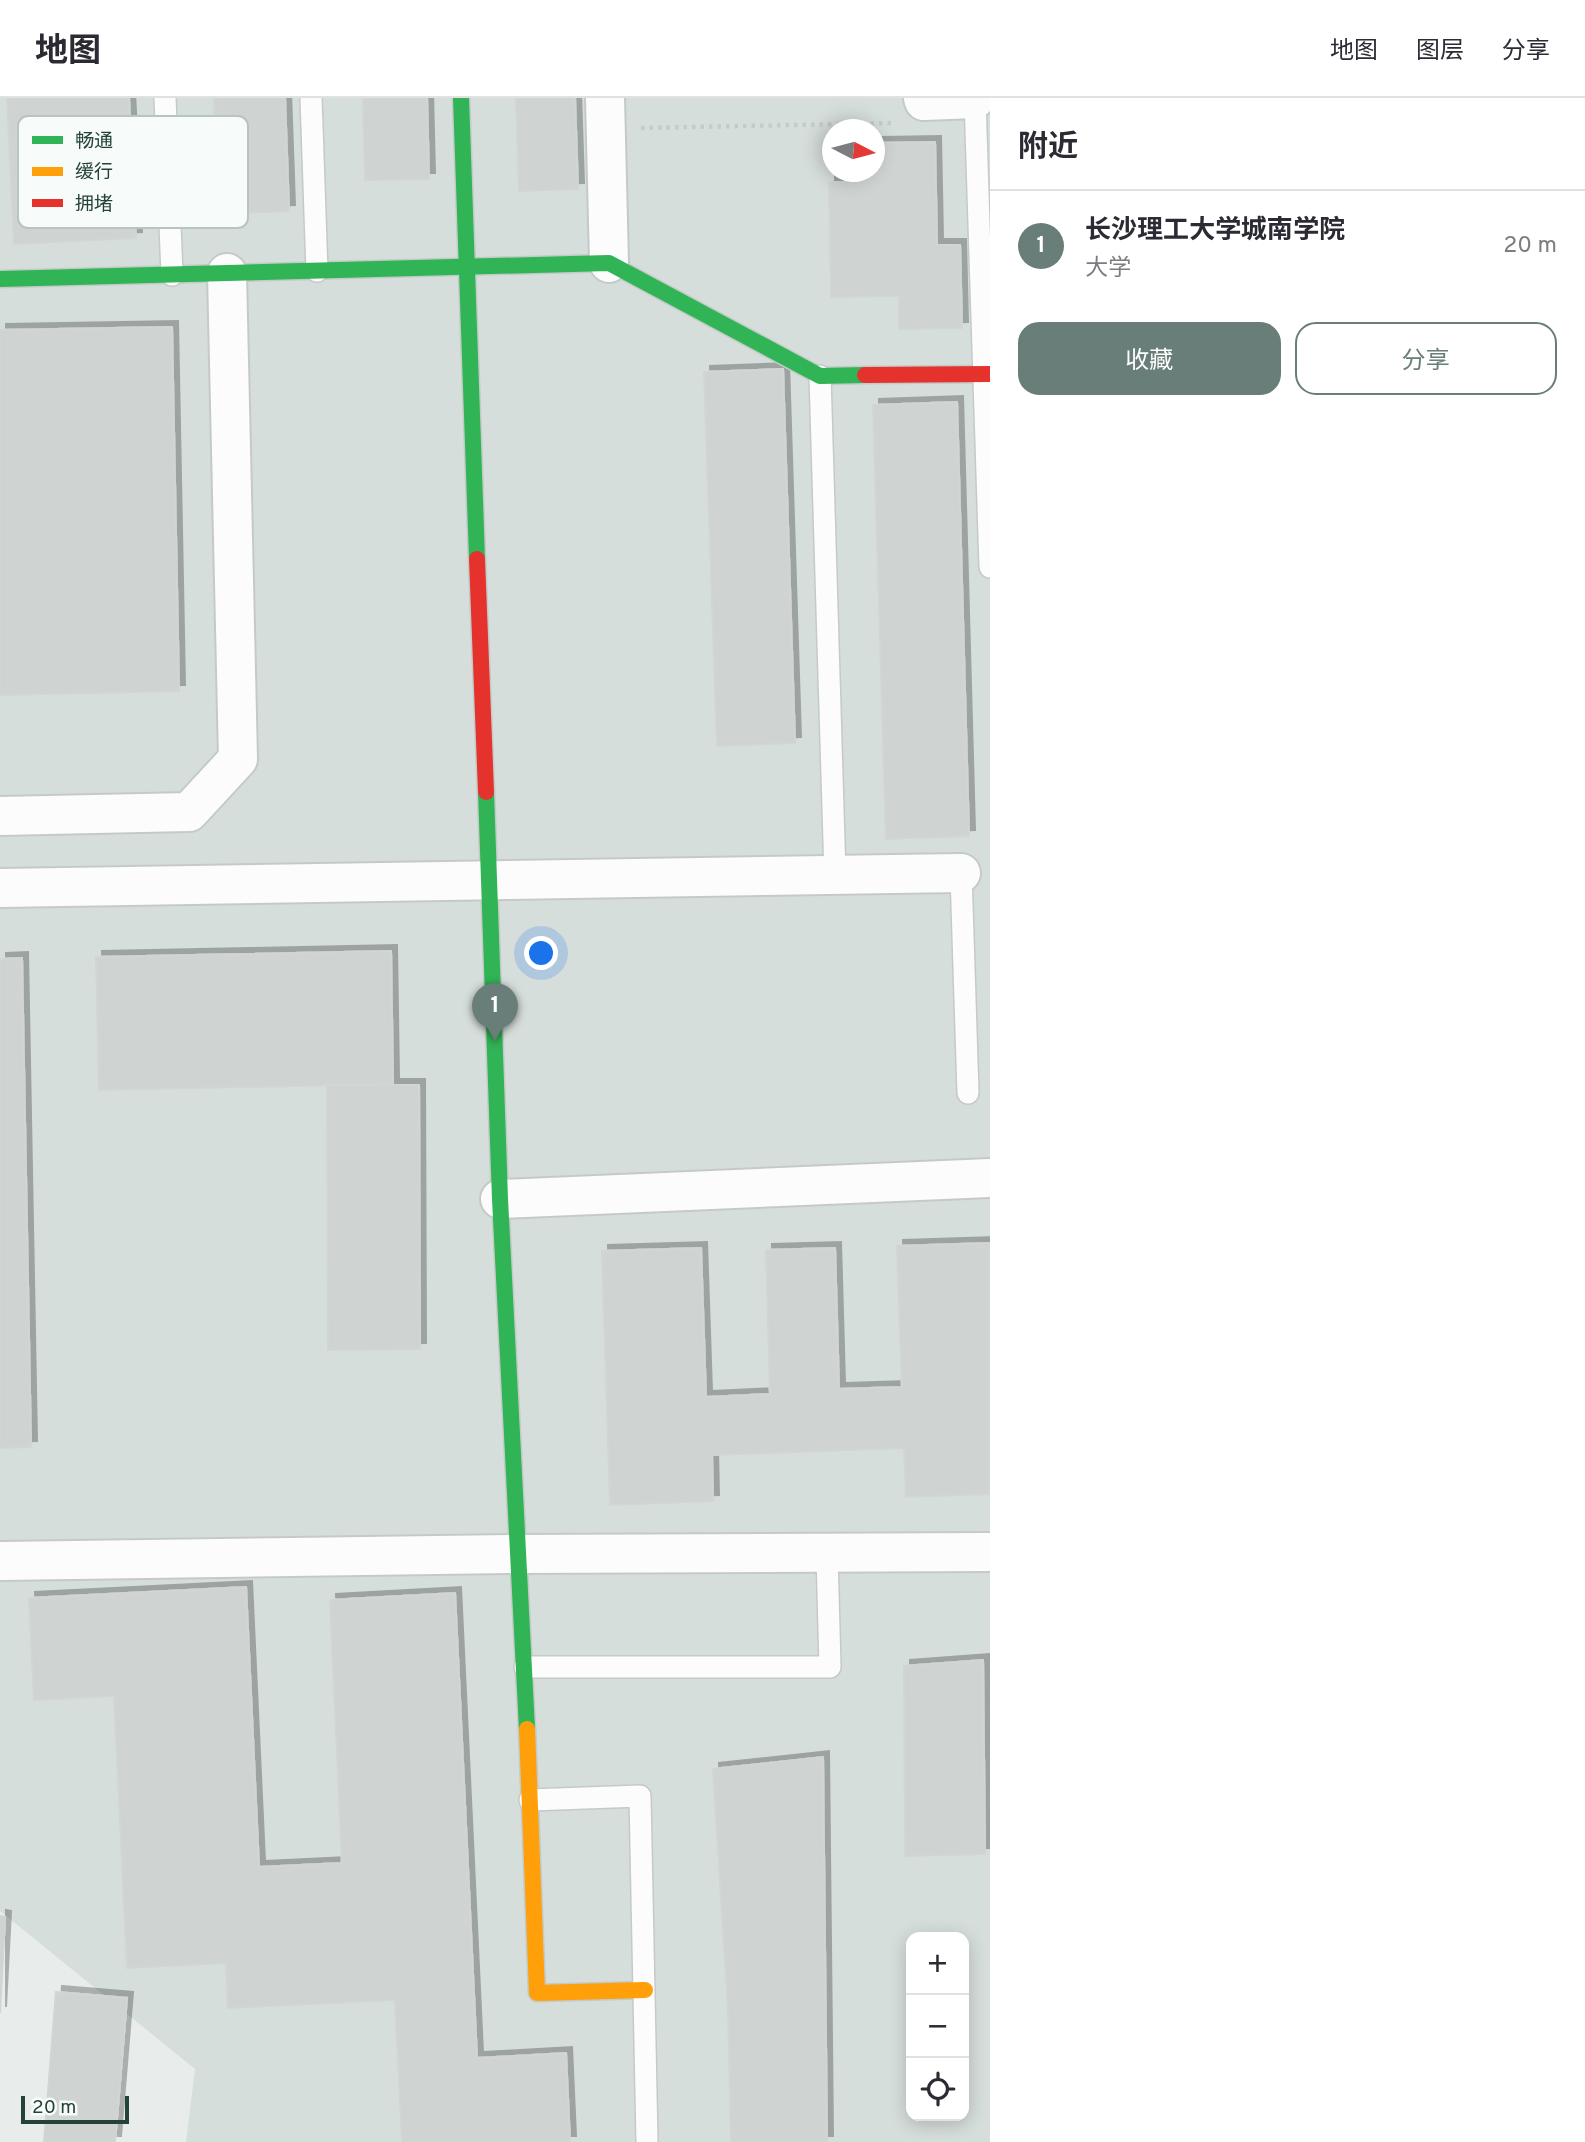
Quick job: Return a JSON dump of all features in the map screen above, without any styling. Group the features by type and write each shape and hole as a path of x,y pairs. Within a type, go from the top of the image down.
{"street":[{"path":"461,98 500,1199 525,1667 537,1993 645,1990"},
{"path":"923,99 982,99"},
{"path":"605,114 609,263"},
{"path":"0,279 609,263 820,376 987,374"},
{"path":"0,816 189,812 238,759 227,273"},
{"path":"0,888 961,873"},
{"path":"500,1199 990,1178"},
{"path":"0,1561 518,1554 827,1555 990,1552"}],"lane":[{"path":"165,98 166,116"},
{"path":"311,98 317,271"},
{"path":"982,99 990,567"},
{"path":"170,228 172,275"},
{"path":"820,376 835,875"},
{"path":"961,873 968,1093"},
{"path":"525,1667 830,1667 827,1555"},
{"path":"530,1800 640,1796 647,2142"}],"path":[{"path":"605,114 924,122 923,99"}],"shaded area":[{"path":"0,98 990,98 990,2142 186,2142 195,2069 0,1911"}],"building":[{"path":"7,98 129,98 130,116 18,116 18,228 136,228 136,238 14,244"},
{"path":"214,98 285,98 289,211 248,213 248,116 215,116"},
{"path":"363,98 427,98 429,179 365,180"},
{"path":"516,98 575,98 578,189 519,191"},
{"path":"935,142 937,245 960,245 962,328 899,329 899,296 831,297 829,182 885,182 885,143"},
{"path":"172,327 179,691 0,695 0,330"},
{"path":"783,369 795,743 717,746 704,372"},
{"path":"957,402 969,836 886,839 873,405"},
{"path":"391,951 393,1084 99,1090 96,957"},
{"path":"22,958 31,1447 0,1448 0,959"},
{"path":"327,1085 419,1085 420,1349 328,1350"},
{"path":"990,1243 990,1494 906,1497 904,1448 712,1455 713,1501 610,1505 602,1251 701,1248 706,1397 770,1394 766,1250 835,1248 839,1389 902,1387 897,1246"},
{"path":"246,1587 259,1867 342,1863 330,1600 455,1593 477,2058 566,2053 570,2142 402,2142 395,2000 228,2008 226,1963 127,1968 114,1696 34,1700 29,1598"},
{"path":"983,1660 985,1854 905,1856 904,1666"},
{"path":"823,1757 827,2142 731,2142 728,2010 713,1769"},
{"path":"0,1916 5,1917 0,2013"},
{"path":"56,1992 127,1998 115,2142 44,2142"}],"traffic: fast":[{"path":"461,98 477,559"},
{"path":"0,279 609,263 820,376 865,375"},
{"path":"486,792 500,1199 527,1729"}],"traffic: slow":[{"path":"527,1729 537,1993 645,1990"}],"traffic: jam":[{"path":"865,375 990,374"},
{"path":"477,559 486,792"}],"place":[{"name":"长沙理工大学城南学院","path":"495,1041"}]}
